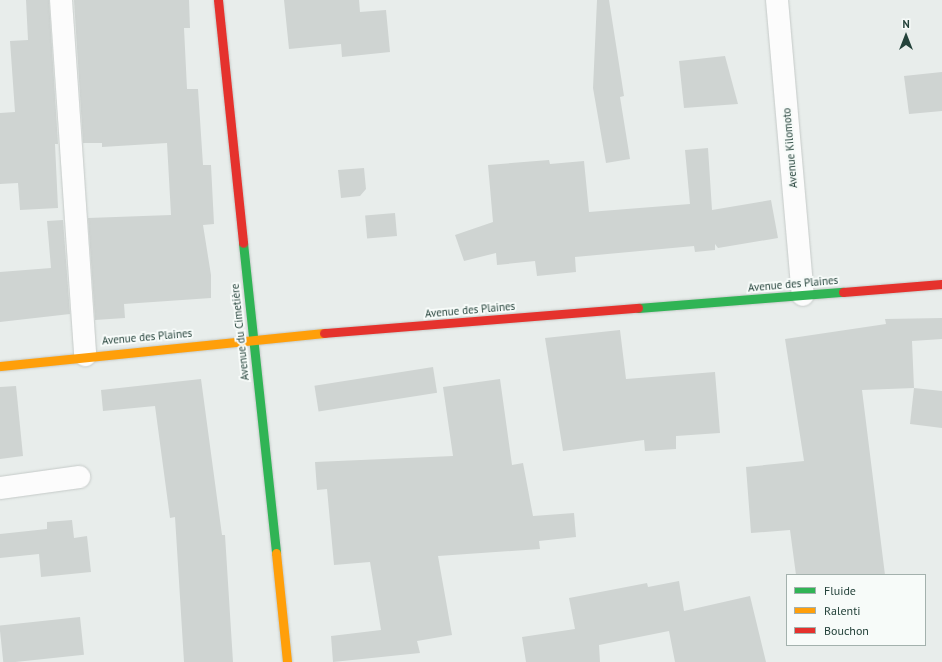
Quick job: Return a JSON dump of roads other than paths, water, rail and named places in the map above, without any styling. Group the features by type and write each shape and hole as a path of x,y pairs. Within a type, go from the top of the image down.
{"street":[{"path":"61,0 85,355"},
{"name":"Avenue du Cimetière","path":"218,0 287,662"},
{"name":"Avenue Kilomoto","path":"777,0 803,295"},
{"name":"Avenue des Plaines","path":"0,366 85,355 253,339 942,284"},
{"path":"0,488 78,477"}]}
